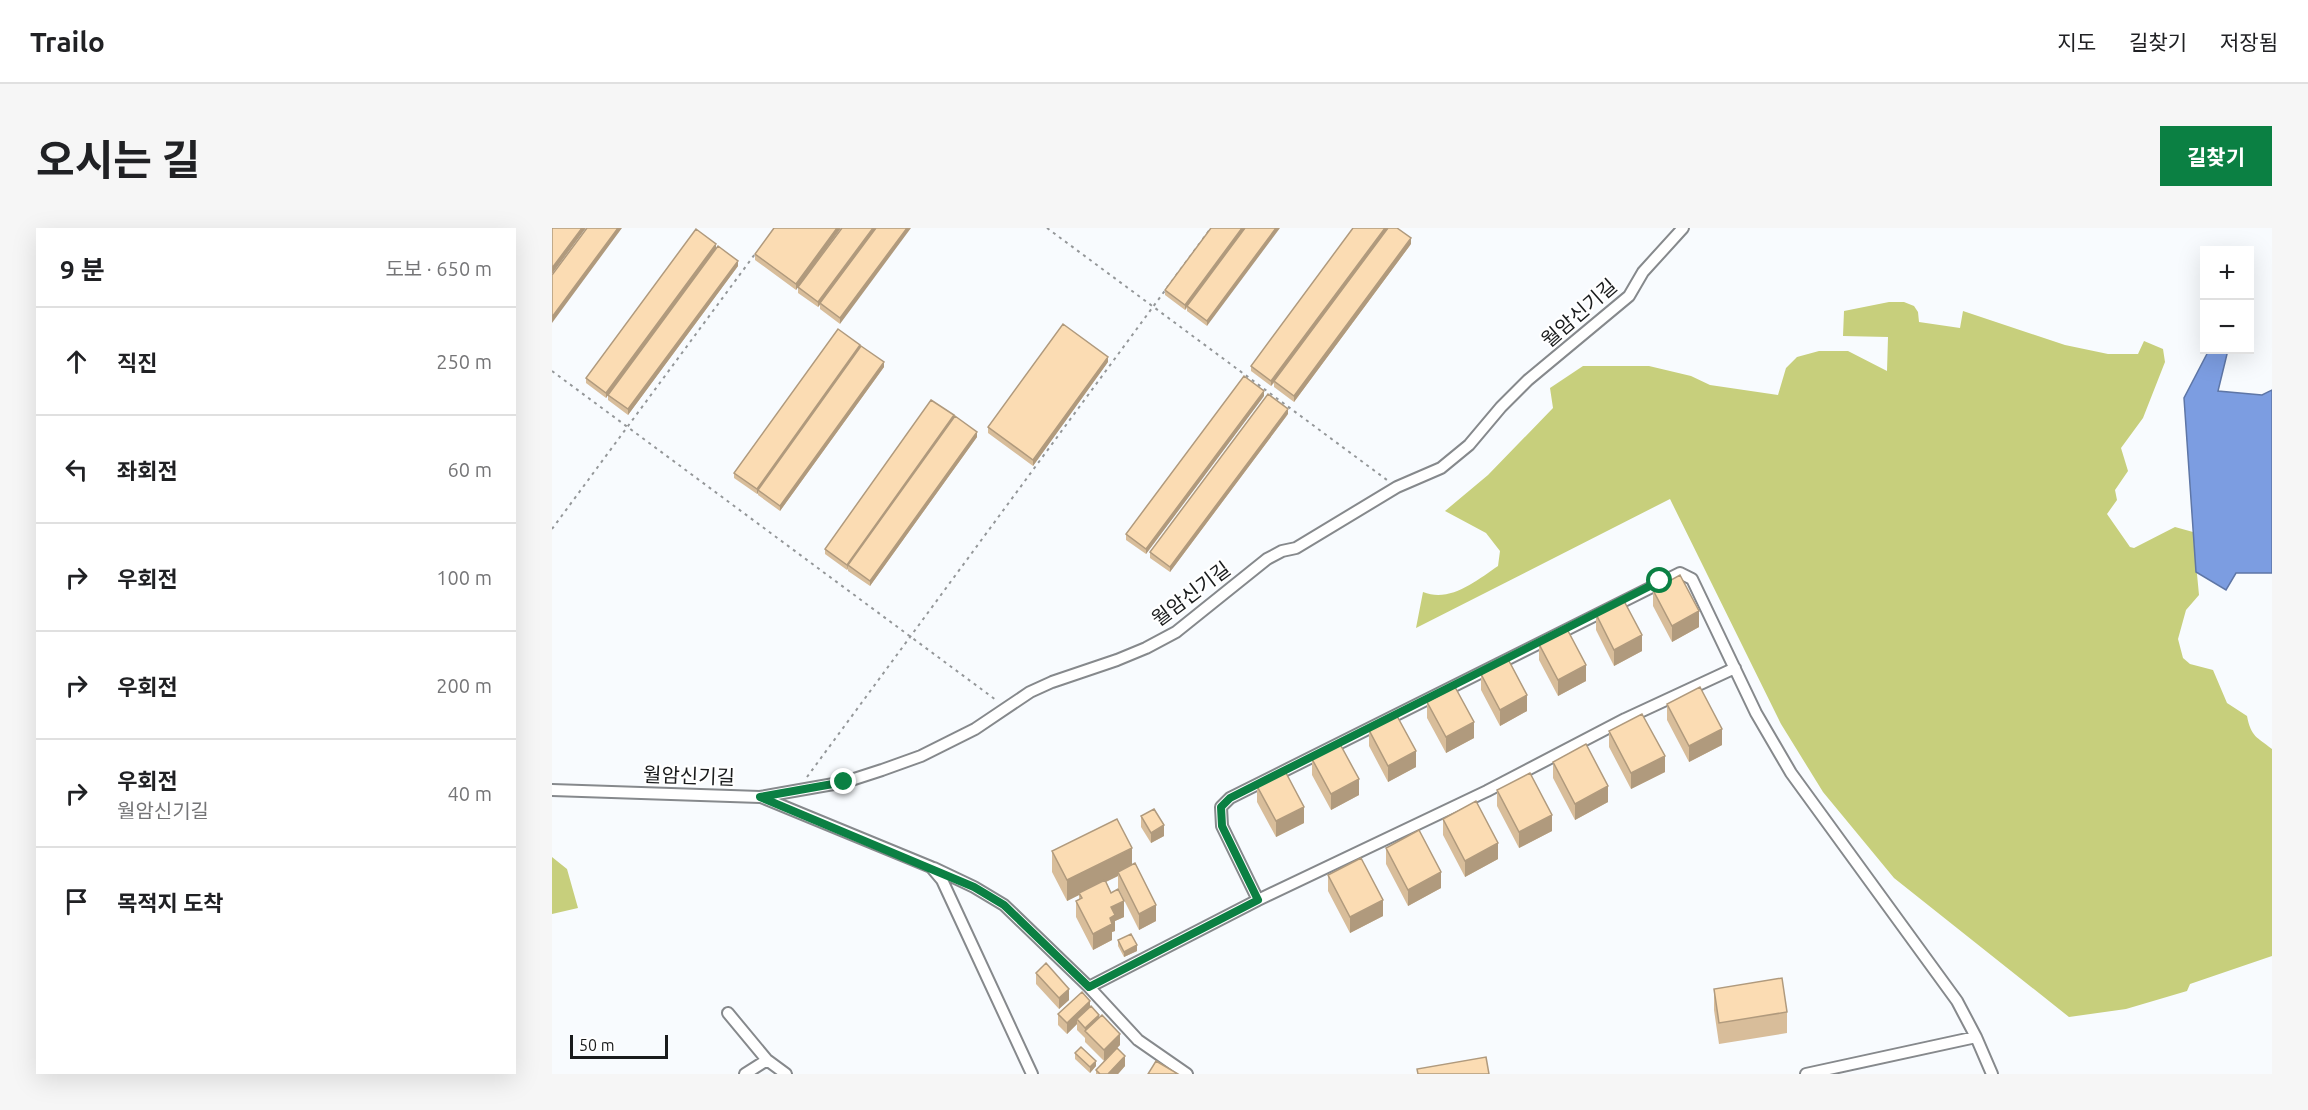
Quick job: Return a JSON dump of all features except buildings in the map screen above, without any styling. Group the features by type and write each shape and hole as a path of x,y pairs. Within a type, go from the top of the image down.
{"street":[{"name":"월암신기길","path":"552,790 760,797 844,782 921,756 975,729 1030,692 1146,648 1176,632 1267,559 1282,551 1296,548 1397,487 1442,468 1469,445 1501,407 1528,380 1629,296 1643,272 1683,228"},
{"path":"1258,900 1222,826 1221,807 1230,798 1680,573 1692,579 1756,713 1791,773 1957,1001 1992,1074"},
{"path":"1089,987 1258,900 1487,791 1625,719 1735,668"},
{"path":"760,797 931,867 974,887 1004,905 1089,987 1138,1040 1187,1074"},
{"path":"931,867 942,880 1032,1074"},
{"path":"728,1013 767,1060 786,1074"},
{"path":"1806,1074 1976,1037"},
{"path":"744,1074 767,1060"}],"path":[{"path":"1047,228 1397,487"},
{"path":"798,790 1210,228"},
{"path":"552,530 761,247"},
{"path":"552,371 1007,708"}],"green space":[{"path":"1889,302 1904,302 1914,306 1918,312 1919,322 1960,328 1963,311 2065,345 2108,354 2138,354 2144,341 2163,349 2165,362 2143,418 2121,448 2128,471 2115,490 2117,500 2107,514 2130,547 2134,548 2175,527 2193,532 2199,595 2186,610 2178,639 2183,658 2190,664 2213,670 2227,703 2247,716 2253,733 2272,749 2272,956 2190,984 2187,991 2126,1009 2069,1017 1894,878 1823,792 1781,724 1670,499 1416,628 1423,592 1433,595 1453,593 1472,584 1498,566 1500,551 1486,533 1445,511 1488,475 1553,408 1550,388 1583,366 1649,366 1691,376 1710,385 1778,395 1786,368 1797,357 1819,351 1848,351 1887,371 1888,337 1843,336 1844,311"},
{"path":"552,857 567,869 578,908 552,914"}],"water":[{"path":"2207,354 2227,354 2218,391 2262,395 2272,390 2272,573 2236,573 2226,590 2196,572 2184,398"}],"route":[{"path":"844,782 760,797 974,887 1004,905 1089,987 1258,900 1222,826 1221,807 1230,798 1660,581"}]}
